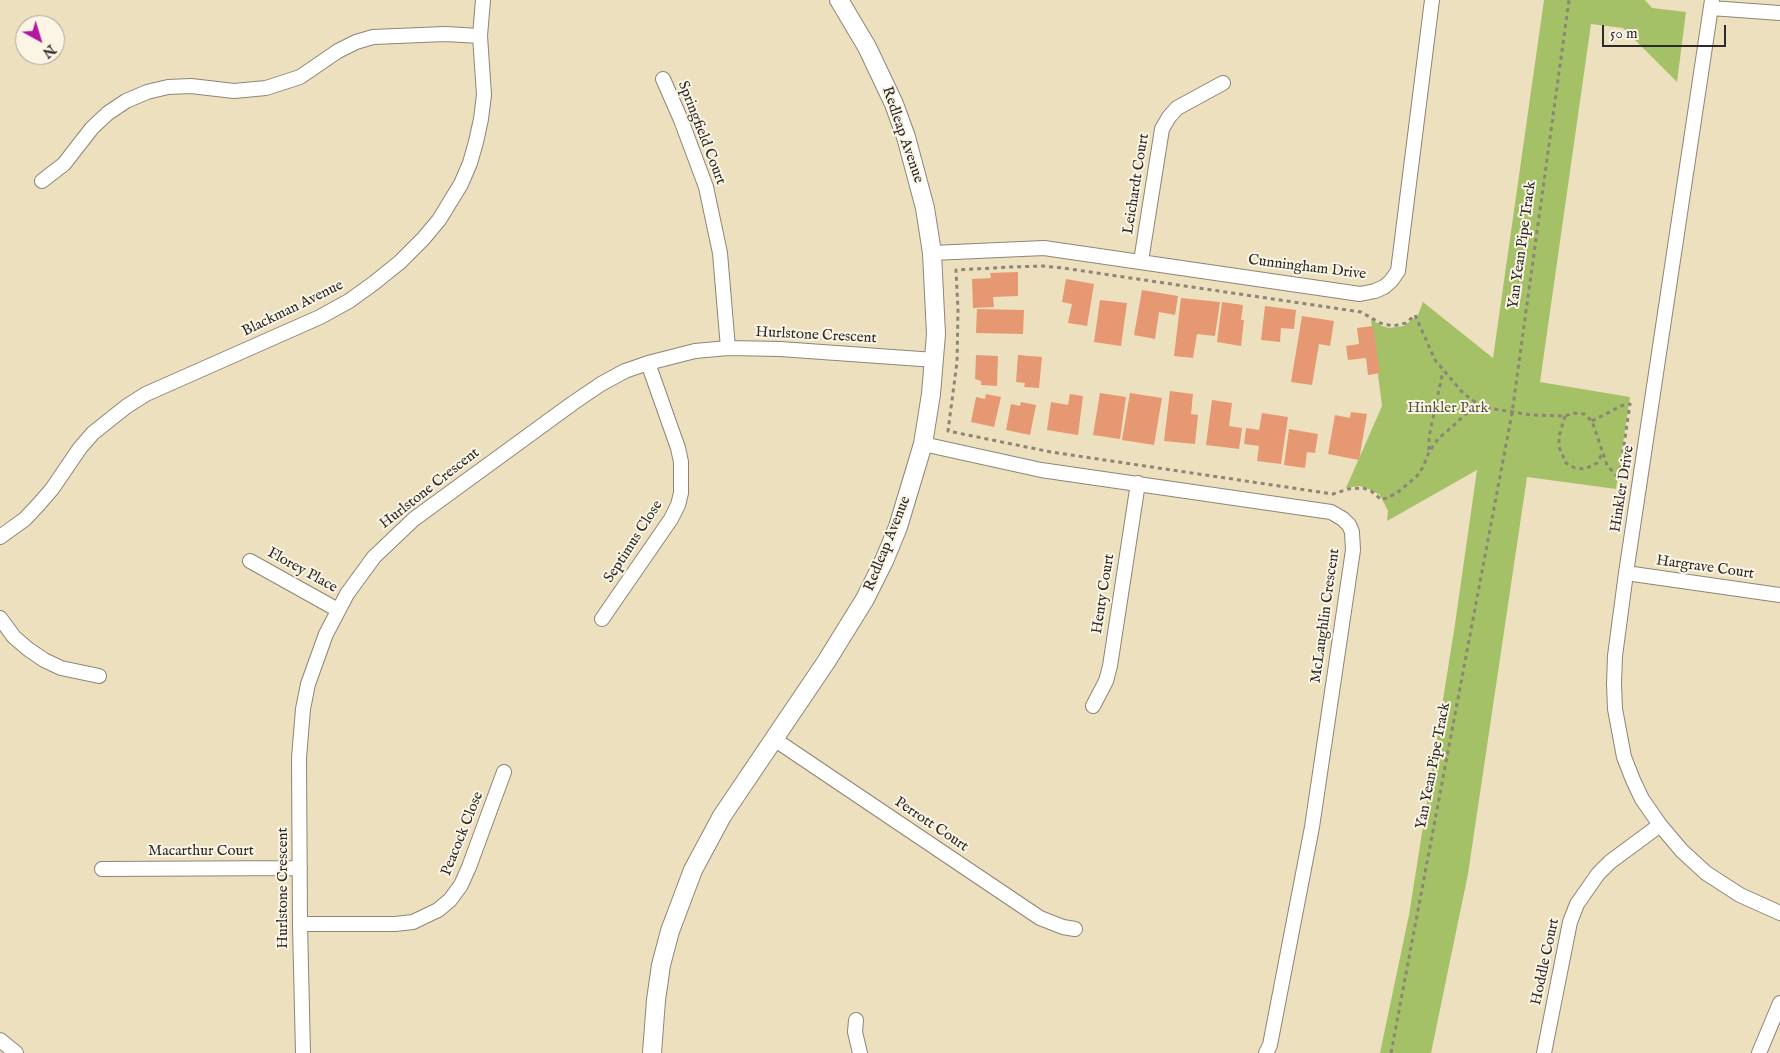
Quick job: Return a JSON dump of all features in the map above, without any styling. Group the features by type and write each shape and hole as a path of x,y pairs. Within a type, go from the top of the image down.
{"street":[{"name":"Blackman Avenue","path":"0,537 25,519 40,504 80,448 93,433 115,414 146,394 320,317 349,301 374,284 423,239 439,220 461,184 476,142 484,95 480,36 483,0"},
{"name":"Redleap Avenue","path":"652,1053 661,965 682,896 706,843 722,816 847,629 869,592 898,527 923,444 935,360 935,298 932,254 925,208 906,137 882,75 856,26 839,0"},
{"name":"Cunningham Drive","path":"932,254 1044,248 1360,294 1375,292 1391,281 1398,271 1432,0"},
{"path":"1732,0 1780,13"},
{"path":"1711,4 1780,13"},
{"name":"Hinkler Drive","path":"1711,4 1626,573 1616,656 1615,709 1622,750 1633,780 1642,799 1660,825 1682,851 1711,877 1740,895 1780,913"},
{"path":"42,181 64,164 92,128 108,113 126,101 147,92 168,87 191,86 234,91 266,88 300,76 338,51 356,42 373,37 445,34 480,36"},
{"name":"Springfield Court","path":"663,80 681,120 706,187 720,253 728,348"},
{"name":"Leichardt Court","path":"1141,261 1162,129 1177,108 1223,83"},
{"name":"Hurlstone Crescent","path":"303,1053 299,758 303,709 316,660 338,610 357,579 374,557 414,519 601,384 625,371 648,362 694,351 728,348 780,349 935,360"},
{"name":"Septimus Close","path":"602,619 671,518 678,505 681,492 682,470 678,448 648,362"},
{"name":"McLaughlin Crescent","path":"923,444 1024,467 1331,512 1343,519 1352,532 1353,550 1312,827 1270,1045 1266,1053"},
{"name":"Henty Court","path":"1093,706 1106,681 1110,666 1138,483"},
{"name":"Florey Place","path":"250,561 338,610"},
{"name":"Hargrave Court","path":"1626,573 1780,595"},
{"path":"0,618 14,637 44,660 61,668 99,676"},
{"name":"Perrott Court","path":"774,739 1040,918 1063,927 1075,929"},
{"name":"Peacock Close","path":"300,924 395,924 413,922 438,910 450,900 461,885 504,772"},
{"name":"Hoddle Court","path":"1544,1053 1570,922 1577,904 1598,874 1610,862 1660,825"},
{"name":"Macarthur Court","path":"102,868 300,868"},
{"path":"1759,1053 1780,1002"},
{"path":"856,1020 855,1032 860,1053"},
{"path":"0,1040 16,1053"}],"path":[{"name":"Yan Yean Pipe Track","path":"1391,1053 1511,413 1569,0"},
{"path":"1482,407 1466,414 1438,439 1417,476 1397,493 1382,500 1371,491 1363,488 1348,489 1333,494 1051,452 948,431 957,362 958,310 956,270 1042,266 1063,268 1361,312 1380,323 1393,326 1400,325 1415,315 1434,360 1463,393 1482,407 1511,413 1565,416 1573,412 1579,412 1588,416 1592,421 1607,464 1619,479 1630,404 1621,406 1592,421"},
{"path":"1429,452 1429,437 1443,370"},
{"path":"1565,416 1559,436 1559,447 1566,463 1575,468 1585,469 1597,463 1603,451"}],"green space":[{"name":"Hinkler Park","path":"1544,0 1645,0 1652,8 1686,12 1677,82 1623,28 1591,24 1540,382 1630,397 1616,489 1527,477 1468,874 1431,1053 1380,1053 1409,915 1455,624 1477,470 1387,521 1388,511 1380,495 1359,486 1346,488 1382,406 1371,319 1389,328 1404,326 1418,315 1423,302 1493,358"}],"building":[{"path":"1018,272 1018,296 993,297 994,307 973,308 972,279 991,278 990,273"},
{"path":"1066,279 1094,284 1087,326 1068,323 1072,304 1062,302"},
{"path":"1142,290 1178,296 1175,315 1159,312 1155,339 1134,335"},
{"path":"1181,298 1220,302 1215,336 1197,334 1193,358 1174,356"},
{"path":"1100,300 1127,303 1121,346 1094,342"},
{"path":"1222,302 1243,305 1241,320 1244,320 1241,346 1217,342"},
{"path":"1265,306 1296,310 1294,329 1281,328 1280,342 1261,340"},
{"path":"977,309 1024,310 1023,334 976,333"},
{"path":"1302,316 1334,321 1330,346 1319,344 1312,385 1291,382"},
{"path":"1373,326 1380,373 1368,375 1366,358 1348,360 1346,346 1359,344 1357,328"},
{"path":"976,355 998,356 997,386 981,385 981,381 975,379"},
{"path":"1018,355 1042,357 1039,388 1024,387 1025,383 1016,382"},
{"path":"1170,391 1193,394 1191,414 1198,415 1195,444 1164,441"},
{"path":"1100,393 1126,397 1120,439 1093,435"},
{"path":"1130,393 1162,398 1154,445 1122,440"},
{"path":"986,394 1001,397 994,427 971,422 976,397 985,399"},
{"path":"1070,394 1083,396 1078,435 1047,430 1051,402 1068,405"},
{"path":"1212,400 1232,403 1229,426 1242,428 1239,449 1206,445"},
{"path":"1021,402 1036,405 1030,435 1006,430 1011,404 1020,406"},
{"path":"1351,412 1367,414 1359,460 1328,454 1335,415 1350,418"},
{"path":"1262,413 1288,417 1281,464 1257,461 1259,446 1244,444 1246,428 1259,430"},
{"path":"1289,429 1318,434 1315,453 1307,452 1305,468 1284,465"}]}
